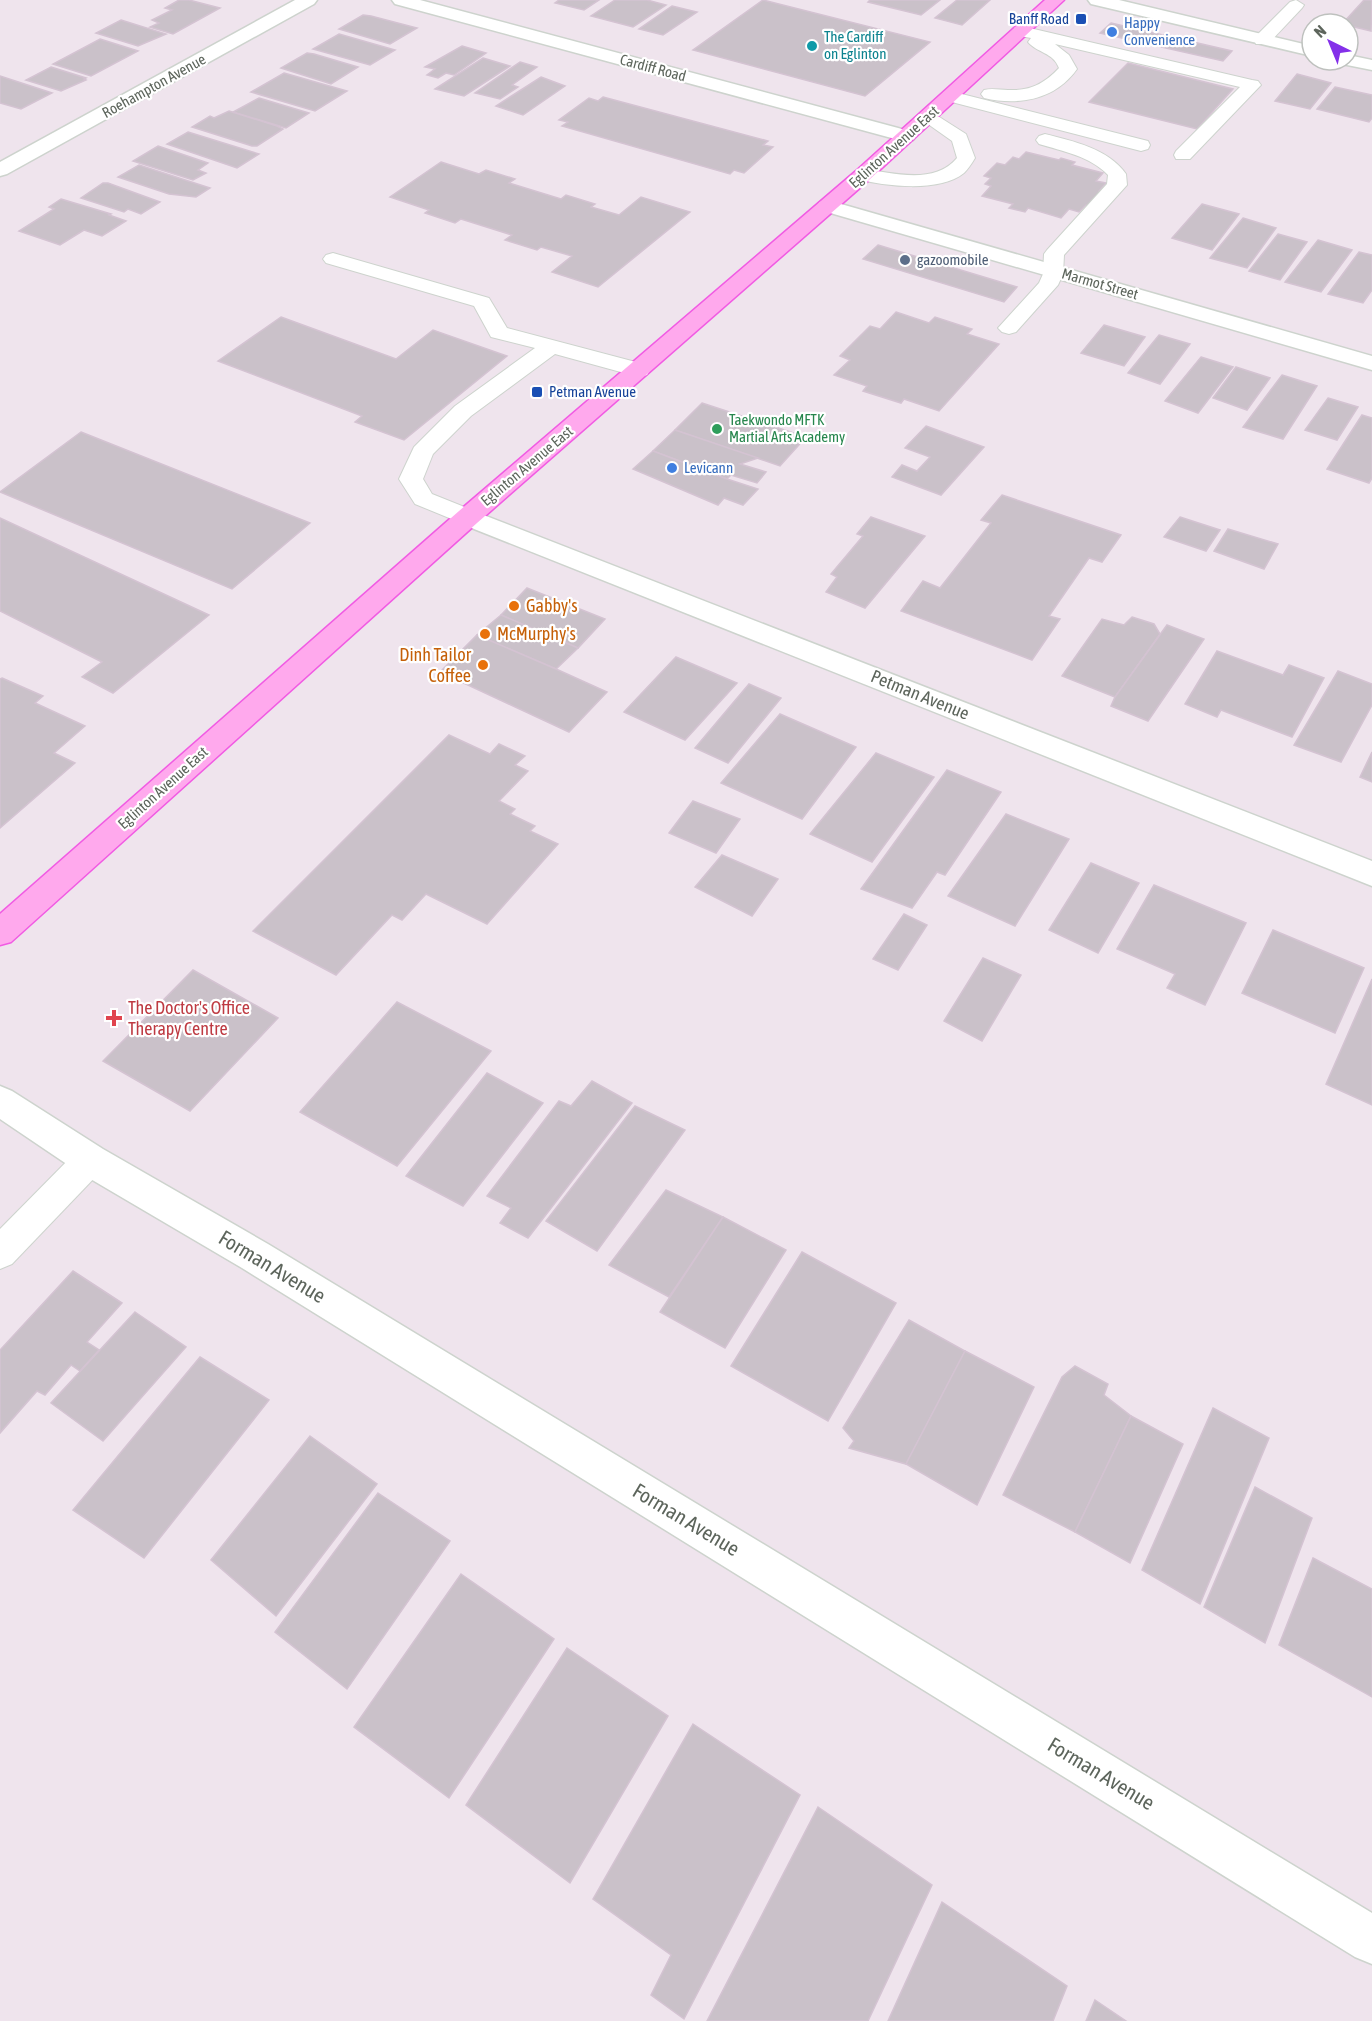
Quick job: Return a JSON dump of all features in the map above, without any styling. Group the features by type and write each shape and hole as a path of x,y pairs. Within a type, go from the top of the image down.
{"main road":[{"name":"Eglinton Avenue East","path":"0,933 468,516 863,175 1055,0"}],"street":[{"name":"Roehampton Avenue","path":"0,170 308,0"},
{"name":"Cardiff Road","path":"401,0 906,136"},
{"path":"1097,0 1300,48"},
{"name":"Marmot Street","path":"827,206 1372,363"},
{"name":"Petman Avenue","path":"468,516 1372,874"},
{"name":"Forman Avenue","path":"0,1101 90,1160 255,1256 1372,1940"}],"lane":[{"path":"1262,40 1296,5"},
{"path":"953,93 1032,95 1053,86 1068,69 1064,57 1057,51 1019,33"},
{"path":"1019,33 1252,85 1183,156"},
{"path":"953,93 1141,145"},
{"path":"863,175 915,179 948,176 962,167 966,158 960,138 927,117"},
{"path":"1009,328 1048,285 1053,274 1054,254 1117,185 1117,174 1113,168 1092,156 1045,140"},
{"path":"333,259 482,303 499,332 639,370"},
{"path":"468,516 423,499 411,479 422,452 463,411 551,347"},
{"path":"0,1253 90,1160"}],"building":[{"path":"179,0 189,0 220,8 173,34 150,27 159,23 152,20 172,10 165,8"},
{"path":"559,0 599,0 584,10 555,3"},
{"path":"615,0 647,0 666,5 633,27 591,16"},
{"name":"The Cardiff on Eglinton","path":"763,0 930,42 865,96 693,50"},
{"path":"870,0 940,0 921,15 868,2"},
{"path":"957,0 990,0 962,25 935,18"},
{"path":"1364,0 1372,0 1371,31 1360,28 1360,12 1353,12"},
{"path":"672,6 697,12 663,35 639,29"},
{"path":"363,15 417,28 390,44 339,29"},
{"path":"121,20 166,34 138,46 96,33"},
{"path":"1111,23 1232,51 1223,61 1100,33"},
{"path":"339,34 395,50 370,65 313,49"},
{"path":"100,39 138,51 91,76 53,64"},
{"path":"462,46 486,53 454,75 446,73 438,78 427,75 435,69 425,67"},
{"path":"307,53 358,67 331,84 281,68"},
{"path":"483,58 510,66 464,96 435,89"},
{"path":"520,62 537,67 512,85 518,87 500,99 475,93"},
{"path":"1128,63 1233,89 1197,129 1089,102"},
{"path":"51,67 86,78 84,79 86,80 61,91 26,80"},
{"path":"284,73 347,91 315,111 251,92"},
{"path":"1297,74 1331,83 1310,109 1275,101"},
{"path":"0,76 52,93 21,109 0,103"},
{"path":"541,77 565,86 523,115 496,106"},
{"path":"1335,87 1372,95 1372,118 1369,122 1317,109"},
{"path":"603,97 768,141 763,145 773,147 744,173 734,170 730,174 562,126 568,122 559,120 589,98 598,101"},
{"path":"259,98 309,113 286,128 233,112"},
{"path":"229,111 283,129 257,146 252,146 192,127 210,116 214,118"},
{"path":"188,132 259,154 237,168 167,144"},
{"path":"158,146 208,163 198,170 206,173 193,180 133,161"},
{"path":"1026,152 1059,160 1061,158 1075,162 1072,165 1103,173 1096,181 1106,183 1099,191 1107,193 1095,207 1086,205 1079,212 1069,209 1061,218 1028,208 1025,212 1009,208 1013,204 982,196 991,186 985,184 991,178 984,176 997,163 1005,165 1013,157 1019,159"},
{"path":"441,162 479,174 486,170 515,179 509,183 561,199 566,195 595,204 591,207 619,215 641,197 690,212 598,287 552,272 572,256 541,247 537,250 505,240 512,235 461,219 455,223 425,213 429,210 390,197"},
{"path":"139,165 210,188 196,197 169,194 118,177"},
{"path":"103,183 160,202 141,214 128,209 124,212 81,198"},
{"path":"61,199 111,214 109,215 126,221 102,236 84,230 60,245 19,231 54,209 49,207"},
{"path":"1202,204 1239,214 1212,250 1172,238"},
{"path":"1243,218 1276,228 1247,268 1210,258"},
{"path":"1278,234 1307,242 1280,280 1249,271"},
{"path":"1318,240 1352,250 1321,292 1285,282"},
{"path":"878,245 1017,287 1004,302 863,259"},
{"path":"1359,252 1372,255 1372,290 1363,303 1328,294"},
{"path":"896,312 929,323 935,317 972,329 967,334 999,344 939,411 904,399 901,403 863,391 867,386 834,375 850,360 840,356 870,326 880,329"},
{"path":"281,317 396,359 433,330 507,356 404,440 355,422 362,416 218,361"},
{"path":"1104,325 1145,337 1124,366 1081,353"},
{"path":"1159,335 1190,344 1160,384 1128,373"},
{"path":"1201,357 1233,367 1198,413 1165,401"},
{"path":"1236,367 1270,378 1247,410 1213,398"},
{"path":"1282,375 1317,386 1283,439 1243,427"},
{"path":"1328,398 1358,407 1337,440 1305,430"},
{"path":"702,403 806,437 780,466 675,430"},
{"path":"1362,415 1372,418 1372,478 1369,483 1327,469"},
{"path":"926,426 984,447 941,495 892,477 902,465 917,471 930,457 905,448"},
{"path":"675,430 758,458 740,464 766,472 757,483 731,475 727,479 653,451"},
{"path":"81,432 310,523 232,589 0,492"},
{"path":"653,451 758,489 743,505 724,498 718,505 633,469"},
{"path":"1002,495 1121,535 1102,562 1089,558 1049,616 1060,619 1032,660 901,611 923,581 940,588 991,523 981,520"},
{"path":"871,517 925,536 865,608 826,592 837,577 831,574 863,536 857,534"},
{"path":"1180,517 1220,530 1206,551 1164,537"},
{"path":"0,518 209,615 113,693 82,677 102,662 0,611"},
{"path":"1228,529 1278,544 1264,569 1214,551"},
{"path":"527,588 605,619 578,648 501,615"},
{"path":"501,615 578,648 556,669 477,635"},
{"path":"1132,617 1154,624 1160,634 1115,697 1062,676 1102,619 1124,625"},
{"path":"1167,625 1204,639 1148,721 1111,706 1115,697"},
{"path":"477,635 607,692 569,732 440,672"},
{"path":"1217,651 1283,675 1289,665 1324,678 1292,737 1221,710 1217,717 1185,704"},
{"path":"676,657 737,683 685,740 624,712"},
{"path":"1338,671 1372,684 1372,705 1341,762 1294,745"},
{"path":"0,679 43,696 35,703 85,726 54,753 75,763 0,828"},
{"path":"749,684 781,698 728,763 695,748"},
{"path":"780,714 856,747 802,819 721,783"},
{"path":"449,735 490,754 499,744 525,756 515,765 528,771 499,801 515,809 510,814 535,826 530,831 558,844 487,924 426,894 402,920 392,915 336,975 253,931"},
{"path":"1372,752 1372,782 1360,777"},
{"path":"876,753 934,777 872,862 810,834"},
{"path":"947,770 1001,792 945,875 937,872 912,908 861,889"},
{"path":"693,801 740,819 716,853 669,833"},
{"path":"1006,814 1069,839 1015,926 948,896"},
{"path":"722,855 778,879 752,916 695,887"},
{"path":"1091,863 1139,883 1098,953 1049,930"},
{"path":"1154,885 1246,923 1205,1005 1167,988 1175,974 1117,949"},
{"path":"904,914 927,925 898,970 873,959"},
{"path":"1273,930 1364,968 1335,1033 1242,993"},
{"path":"983,958 1021,975 982,1041 944,1021"},
{"path":"193,970 278,1018 190,1111 103,1061"},
{"path":"1372,979 1372,1105 1326,1084"},
{"path":"397,1002 491,1051 397,1166 300,1112"},
{"path":"487,1073 543,1103 463,1206 406,1176"},
{"path":"592,1081 632,1103 528,1238 500,1223 511,1208 487,1196 559,1101 571,1106"},
{"path":"635,1106 685,1130 597,1251 546,1221"},
{"path":"666,1190 723,1217 669,1297 609,1265"},
{"path":"723,1217 786,1250 725,1348 660,1312"},
{"path":"802,1252 896,1303 828,1421 731,1366"},
{"path":"73,1271 122,1303 87,1342 99,1350 80,1371 71,1365 45,1395 37,1391 0,1433 0,1350"},
{"path":"135,1312 186,1347 103,1441 51,1403"},
{"path":"909,1320 965,1351 906,1464 849,1448 854,1441 843,1428"},
{"path":"965,1351 1034,1387 977,1505 906,1464"},
{"path":"200,1357 269,1400 144,1558 73,1510"},
{"path":"1075,1366 1108,1384 1104,1395 1131,1416 1075,1532 1003,1495 1062,1377"},
{"path":"1213,1408 1269,1438 1200,1604 1142,1570"},
{"path":"1131,1416 1183,1444 1130,1563 1075,1532"},
{"path":"310,1436 377,1484 276,1616 211,1560"},
{"path":"1255,1487 1312,1518 1265,1643 1204,1607"},
{"path":"378,1493 450,1541 347,1689 275,1632"},
{"path":"1313,1558 1372,1589 1372,1697 1279,1645"},
{"path":"461,1574 554,1639 449,1798 354,1727"},
{"path":"567,1648 668,1716 570,1883 466,1805"},
{"path":"693,1724 800,1795 684,2019 651,1995 671,1955 593,1899"},
{"path":"818,1807 932,1885 868,2021 707,2021"},
{"path":"942,1902 1067,1986 1053,2021 888,2021"},
{"path":"1095,2000 1126,2021 1086,2021"}],"place":[{"name":"Banff Road","path":"1081,19"},
{"name":"Happy Convenience","path":"1112,32"},
{"name":"The Cardiff on Eglinton","path":"812,46"},
{"name":"gazoomobile","path":"905,260"},
{"name":"Petman Avenue","path":"537,392"},
{"name":"Taekwondo MFTK Martial Arts Academy","path":"717,429"},
{"name":"Levicann","path":"672,468"},
{"name":"Gabby's","path":"514,606"},
{"name":"McMurphy's","path":"485,634"},
{"name":"Dinh Tailor Coffee","path":"483,665"},
{"name":"The Doctor's Office Therapy Centre","path":"114,1018"}]}
